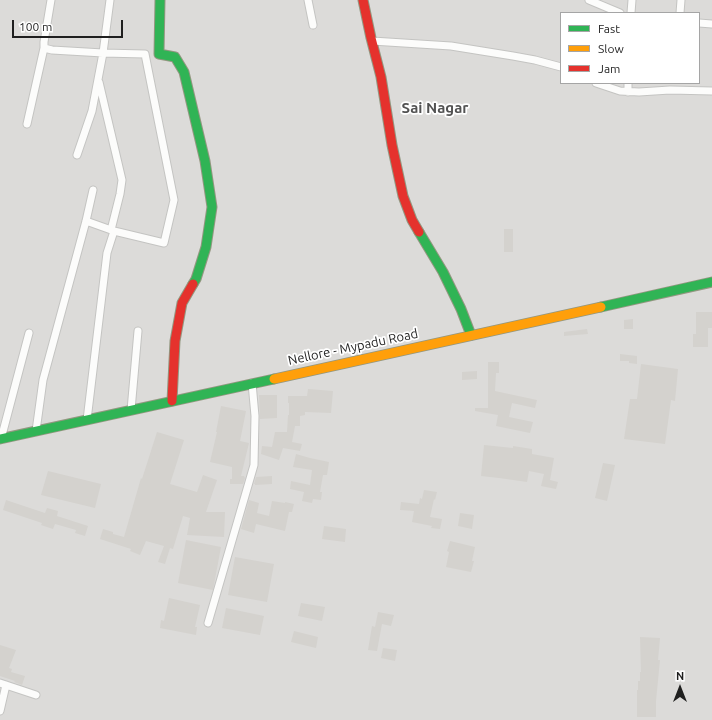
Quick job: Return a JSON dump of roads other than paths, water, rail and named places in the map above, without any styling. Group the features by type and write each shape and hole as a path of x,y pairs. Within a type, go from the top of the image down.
{"street":[{"path":"27,124 44,48 51,0"},
{"path":"77,155 92,111 104,53 110,0"},
{"path":"160,0 159,54 175,57 184,72 205,161 212,207 206,247 196,279 182,303 175,341 172,401"},
{"path":"308,0 313,25"},
{"path":"364,0 381,77 392,145 403,196 412,220 443,272 458,302 471,335"},
{"path":"589,0 618,12"},
{"path":"631,12 632,0"},
{"path":"680,12 681,0"},
{"path":"700,23 712,24"},
{"path":"372,41 451,46 521,57 560,67"},
{"path":"44,48 52,50 145,54 174,200 164,243 113,230 86,221"},
{"path":"87,420 107,252 113,230 122,180 98,80"},
{"path":"599,84 628,92 639,92 677,86 712,91"},
{"path":"628,84 628,92"},
{"path":"36,431 43,380 86,221 92,190"},
{"name":"Nellore - Mypadu Road","path":"0,439 712,282"},
{"path":"131,410 138,331"},
{"path":"0,439 29,333"},
{"path":"208,623 254,466 255,416 252,383"},
{"path":"0,711 3,684 36,696"}],"district":[{"name":"Sai Nagar","path":"435,108"}]}
